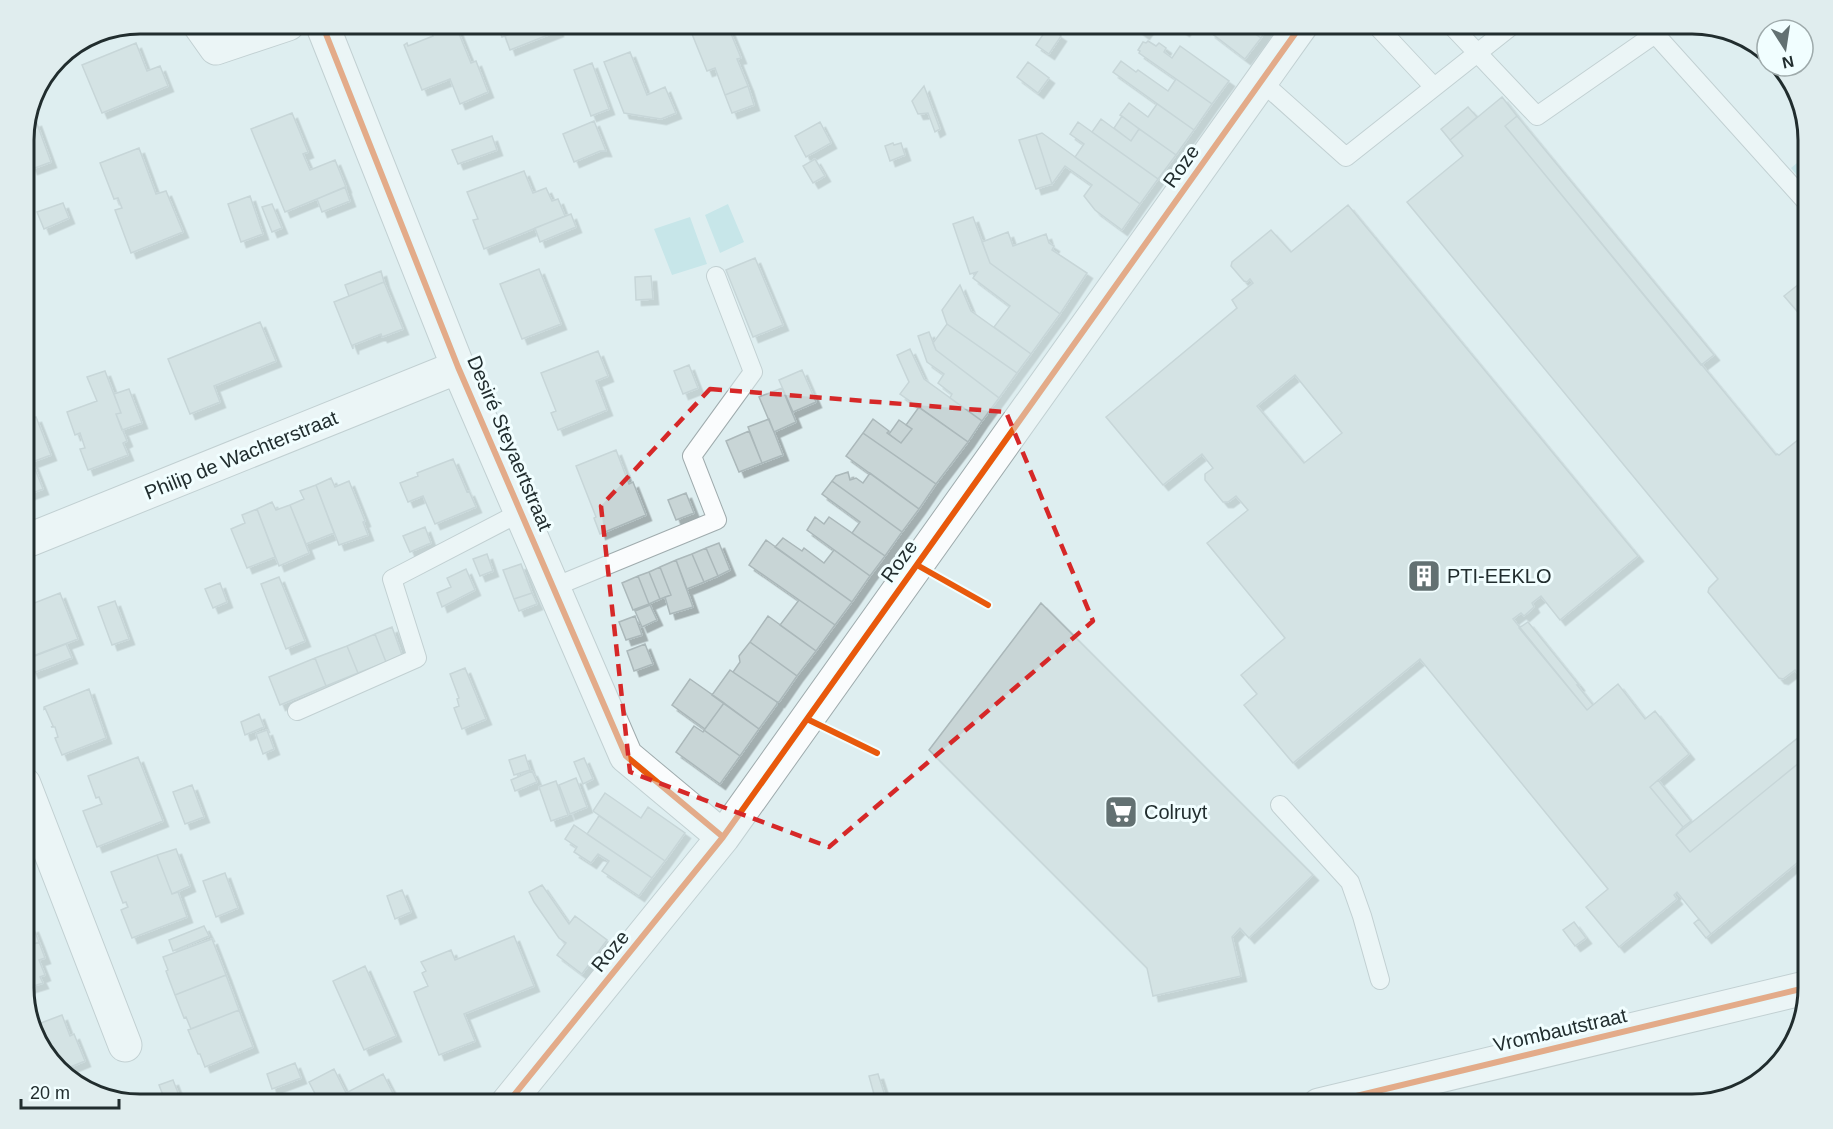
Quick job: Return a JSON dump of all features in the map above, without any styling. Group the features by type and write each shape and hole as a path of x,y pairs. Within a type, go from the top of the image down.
{"street":[{"path":"206,34 216,48 258,34"},
{"name":"Desiré Steyaertstraat","path":"326,34 459,367 626,756 723,837"},
{"name":"Roze","path":"515,1094 723,837 1295,34"},
{"name":"Philip de Wachterstraat","path":"35,538 459,367"},
{"path":"35,812 125,1045"},
{"name":"Vrombautstraat","path":"1365,1094 1798,990"}],"lane":[{"path":"1384,34 1434,87"},
{"path":"1459,34 1537,116 1644,34"},
{"path":"1261,81 1346,157 1502,34"},
{"path":"1655,34 1798,193"},
{"path":"554,587 717,520 692,456 753,372 717,276"},
{"path":"297,711 417,658 392,579 521,512"},
{"path":"1280,805 1350,882 1380,980"}],"highlighted area":[{"path":"710,389 1006,412 1093,621 829,847 630,772 601,506"}],"shaded area":[{"path":"1798,162 1798,177 1791,168"},
{"path":"728,204 744,242 720,253 705,215"},
{"path":"690,217 707,264 672,275 654,229"}],"building":[{"path":"432,34 459,34 471,63 476,61 488,92 460,104 450,79 422,90 404,45 407,43 408,46 433,36"},
{"path":"510,34 550,34 510,50 505,36"},
{"path":"692,34 731,34 741,58 737,59 748,86 725,95 715,68 707,71"},
{"path":"1043,34 1061,36 1049,54 1036,45"},
{"path":"1213,34 1255,34 1261,38 1245,59"},
{"path":"1148,41 1156,46 1159,43 1166,48 1164,52 1172,58 1180,46 1229,81 1212,104 1139,53 1138,50 1143,42"},
{"path":"136,43 147,71 160,66 168,86 102,113 82,65"},
{"path":"630,52 647,95 665,87 676,113 661,119 624,113 604,62"},
{"path":"1121,61 1168,91 1176,79 1212,104 1194,130 1113,72"},
{"path":"1028,62 1049,78 1038,93 1017,77"},
{"path":"592,63 609,109 591,116 574,70"},
{"path":"748,86 754,105 732,113 725,95"},
{"path":"924,86 940,129 935,132 928,113 918,114 912,101"},
{"path":"1502,97 1517,116 1505,126 1776,455 1798,440 1798,674 1795,670 1783,679 1779,678 1708,592 1718,579 1407,202 1463,156 1450,140"},
{"path":"1129,103 1148,117 1157,104 1194,130 1176,155 1120,115"},
{"path":"1468,107 1477,117 1450,140 1441,129"},
{"path":"292,113 308,152 303,154 310,170 335,160 346,187 285,212 251,129"},
{"path":"1122,116 1139,129 1131,141 1114,128"},
{"path":"1517,116 1714,355 1701,365 1505,126"},
{"path":"1101,119 1131,141 1139,129 1176,155 1158,179 1092,132"},
{"path":"594,121 606,151 600,151 574,162 563,134"},
{"path":"820,122 831,143 806,157 795,136"},
{"path":"1078,122 1158,179 1140,204 1075,157 1084,144 1070,134"},
{"path":"37,123 51,162 35,168"},
{"path":"1042,133 1140,204 1122,230 1095,210 1084,196 1092,185 1065,166 1052,184 1036,135"},
{"path":"1036,135 1052,184 1036,189 1019,140"},
{"path":"492,136 497,150 458,164 452,150"},
{"path":"893,143 894,145 901,143 905,155 890,161 885,146"},
{"path":"139,148 156,194 166,191 183,232 131,253 115,210 122,208 118,198 114,199 100,163"},
{"path":"815,159 825,176 813,183 803,166"},
{"path":"524,171 533,193 546,188 552,201 558,199 565,216 484,249 473,220 478,219 467,192"},
{"path":"345,187 350,201 322,212 317,199"},
{"path":"250,196 263,234 241,242 228,204"},
{"path":"63,203 69,218 44,229 37,212"},
{"path":"272,204 282,228 272,232 262,207"},
{"name":"PTI-EEKLO","path":"1348,205 1638,556 1560,620 1541,596 1532,603 1534,607 1524,616 1521,613 1513,619 1587,710 1618,684 1645,719 1655,711 1689,754 1650,787 1683,827 1676,835 1690,852 1798,764 1798,862 1711,934 1677,892 1674,895 1677,899 1619,947 1586,907 1608,889 1420,659 1293,763 1244,705 1257,694 1241,675 1285,638 1207,543 1248,510 1236,496 1228,502 1223,502 1205,480 1205,474 1213,468 1202,454 1163,485 1106,417 1237,308 1232,300 1253,283 1250,279 1247,282 1244,281 1231,266 1232,262 1271,230 1291,252","holes":["1295,375 1342,433 1304,463 1257,406"]},
{"path":"571,214 576,227 540,242 535,228"},
{"path":"973,217 990,263 1060,314 1031,354 994,327 1010,306 973,278 977,272 970,274 953,224"},
{"path":"1008,232 1013,246 1046,234 1049,243 1054,246 1052,250 1087,273 1060,314 990,263 982,242"},
{"path":"755,258 783,325 753,337 726,270"},
{"path":"539,269 561,324 522,339 500,284"},
{"path":"381,271 384,282 349,296 345,285"},
{"path":"651,276 653,299 636,300 635,277"},
{"path":"384,282 403,329 382,337 381,334 353,345 353,349 334,302"},
{"path":"960,285 971,311 1031,354 1017,373 947,324 942,310"},
{"path":"1798,285 1798,312 1784,296"},
{"path":"260,322 276,361 214,386 220,402 190,414 168,359"},
{"path":"947,324 1017,373 999,398 936,350 933,343"},
{"path":"929,332 936,350 999,398 982,421 950,398 952,394 938,383 944,374 927,362 918,336"},
{"path":"910,349 924,379 982,421 968,442 900,394 909,382 897,355"},
{"path":"598,351 608,376 596,381 607,410 558,430 551,413 556,411 541,373"},
{"path":"689,365 698,388 683,394 674,371"},
{"path":"802,370 816,402 793,412 779,380"},
{"path":"105,371 121,413 116,414 127,441 123,443 128,455 88,470 80,449 85,448 80,433 75,435 67,412 97,401 87,377"},
{"path":"782,388 796,422 774,432 759,397"},
{"path":"129,389 142,423 122,430 116,414 121,413 114,394"},
{"path":"919,407 968,442 936,484 863,433 873,419 901,443 912,429 906,425"},
{"path":"35,417 51,455 35,461"},
{"path":"769,419 783,455 762,463 748,427"},
{"path":"899,420 912,429 901,443 889,434"},
{"path":"749,431 762,463 739,472 726,441"},
{"path":"863,433 936,484 919,509 846,456"},
{"path":"616,450 629,484 633,482 646,515 600,534 594,518 596,517 576,466"},
{"path":"453,459 476,507 435,524 423,496 408,502 400,483 418,476 417,473"},
{"path":"35,469 43,489 35,492"},
{"path":"848,472 850,480 856,478 863,483 870,473 919,509 902,532 832,481 836,476"},
{"path":"331,478 335,487 349,481 365,521 363,522 368,535 339,545 316,485"},
{"path":"832,481 902,532 885,556 852,533 860,522 822,494"},
{"path":"316,485 334,533 306,544 290,505 304,499 300,491"},
{"path":"686,493 694,513 676,520 668,500"},
{"path":"272,502 276,510 290,505 309,553 279,566 257,509"},
{"path":"257,509 275,557 247,568 231,529 245,523 242,515"},
{"path":"815,517 824,524 829,517 885,556 870,576 807,530"},
{"path":"425,527 431,543 410,552 403,536"},
{"path":"783,538 802,551 804,548 824,563 834,550 870,576 852,602 775,547"},
{"path":"766,540 852,602 835,625 749,565"},
{"path":"719,543 730,570 718,576 706,548"},
{"path":"706,548 718,576 704,582 692,554"},
{"path":"487,554 493,571 480,576 473,559"},
{"path":"692,554 704,582 687,589 676,560"},
{"path":"676,560 693,607 670,614 665,597 671,595 660,567"},
{"path":"521,564 532,593 514,599 503,570"},
{"path":"660,567 671,595 660,599 649,572"},
{"path":"466,569 475,590 442,607 437,593 451,587 447,578"},
{"path":"649,572 660,599 649,604 638,576"},
{"path":"638,576 649,604 633,610 622,583"},
{"path":"279,577 305,641 286,649 261,584"},
{"path":"220,583 227,602 213,608 205,589"},
{"path":"60,593 78,639 35,655 35,603"},
{"path":"532,593 537,604 519,611 514,599"},
{"path":"799,600 835,625 816,651 780,625"},
{"path":"115,601 129,639 112,645 98,607"},
{"name":"Colruyt","path":"1041,603 1313,875 1249,938 1240,928 1232,937 1241,976 1153,996 1147,968 929,750"},
{"path":"650,605 657,620 642,627 635,611"},
{"path":"635,616 642,635 626,640 619,622"},
{"path":"768,616 816,651 797,676 750,642"},
{"path":"1528,622 1593,705 1587,710 1519,628"},
{"path":"392,627 402,655 386,662 375,634"},
{"path":"375,634 386,662 358,673 347,646"},
{"path":"750,642 797,676 779,702 733,672 740,662 739,656"},
{"path":"66,644 72,658 35,672 35,656"},
{"path":"645,644 653,664 634,671 627,651"},
{"path":"347,646 358,673 326,686 315,658"},
{"path":"315,658 326,686 280,705 269,677"},
{"path":"465,668 486,719 462,729 454,708 459,706 457,699 459,698 450,674"},
{"path":"730,670 777,702 759,729 712,695"},
{"path":"690,679 724,703 705,729 672,705"},
{"path":"89,689 106,738 62,755 55,738 58,737 55,727 51,727 53,726 44,707"},
{"path":"724,703 759,729 740,756 704,730"},
{"path":"259,714 264,727 245,735 241,722"},
{"path":"694,726 703,732 704,730 740,756 720,784 676,752"},
{"path":"267,730 274,749 263,754 256,734"},
{"path":"1798,738 1798,764 1690,852 1676,835"},
{"path":"525,755 530,770 514,775 509,760"},
{"path":"138,757 163,821 97,847 83,811 102,804 99,797 96,798 88,776"},
{"path":"584,758 593,779 583,784 574,762"},
{"path":"532,771 537,782 515,791 511,780"},
{"path":"576,778 587,807 570,814 559,785"},
{"path":"1658,780 1691,821 1683,827 1650,787"},
{"path":"556,781 568,815 551,821 539,787"},
{"path":"192,785 204,817 185,824 173,792"},
{"path":"605,793 641,818 648,807 685,833 665,861 593,811"},
{"path":"599,816 665,861 652,878 587,834"},
{"path":"574,825 652,878 639,896 602,871 609,861 598,854 591,863 574,852 577,847 565,839"},
{"path":"176,849 190,886 172,894 157,855"},
{"path":"157,855 172,894 178,892 187,917 132,938 121,910 128,907 126,902 123,903 111,872"},
{"path":"225,873 238,908 216,917 203,881"},
{"path":"542,885 569,924 575,916 607,940 582,974 557,955 566,943 559,938 529,892"},
{"path":"402,890 411,912 395,919 387,896"},
{"path":"1699,919 1711,934 1706,938 1694,923"},
{"path":"1574,922 1586,938 1575,946 1563,930"},
{"path":"204,926 209,936 173,951 169,940"},
{"path":"35,932 39,942 35,944"},
{"path":"514,936 534,986 464,1014 475,1041 439,1055 414,992 428,986 422,973 426,971 421,962 451,950 455,960"},
{"path":"212,939 226,975 175,995 163,957"},
{"path":"39,942 45,958 39,960 45,975 40,977 43,983 35,986 35,944"},
{"path":"365,966 396,1036 364,1050 333,981"},
{"path":"226,975 239,1010 191,1029 175,995"},
{"path":"239,1010 253,1047 205,1067 188,1030"},
{"path":"62,1015 70,1036 74,1034 85,1061 70,1067 56,1053 41,1023"},
{"path":"295,1063 301,1078 272,1089 267,1074"},
{"path":"334,1069 346,1093 383,1074 393,1094 315,1094 309,1082"},
{"path":"878,1074 884,1094 874,1094 869,1076"},
{"path":"173,1080 178,1094 162,1094 159,1085"}],"cycle path":[{"path":"326,34 458,367 626,756 723,837"},
{"path":"515,1094 723,837 1295,34"},
{"path":"917,565 988,605"},
{"path":"807,719 877,753"},
{"path":"1365,1094 1798,990"}],"place":[{"name":"PTI-EEKLO","path":"1424,576"},
{"name":"Colruyt","path":"1121,812"}]}
